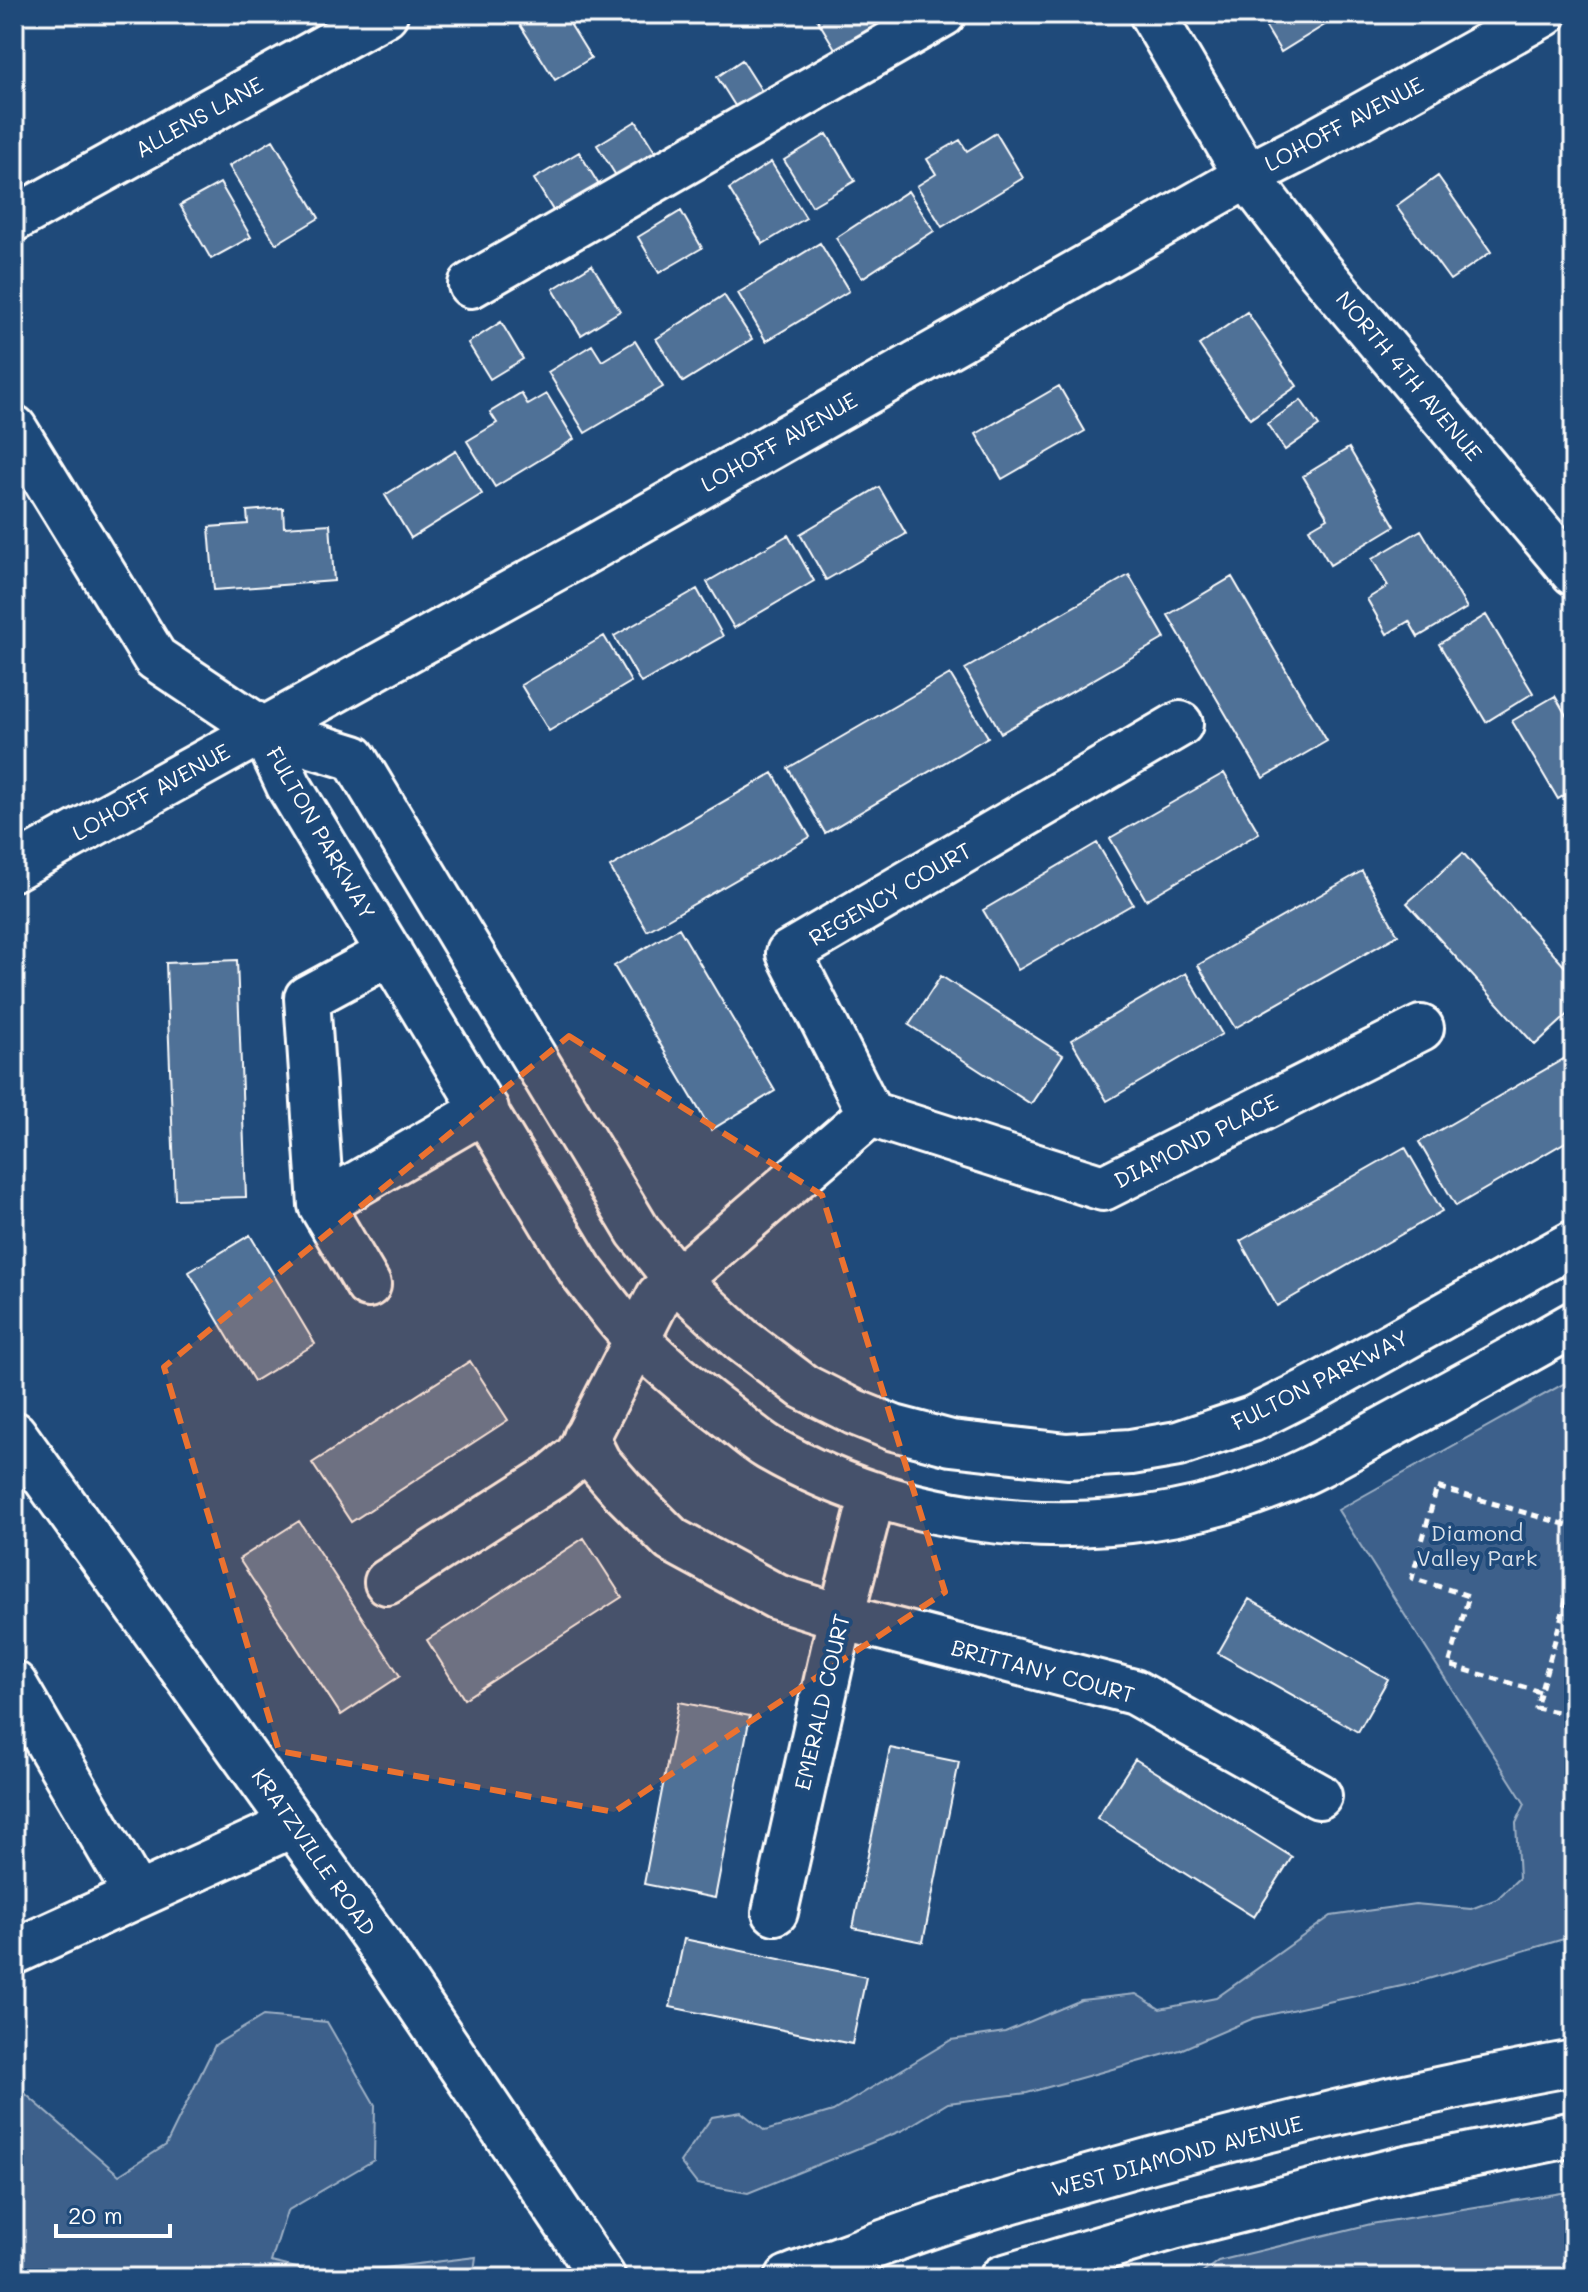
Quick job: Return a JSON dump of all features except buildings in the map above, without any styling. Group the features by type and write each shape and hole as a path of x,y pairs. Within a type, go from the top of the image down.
{"street":[{"name":"ALLENS LANE","path":"14,219 385,14"},
{"path":"471,285 943,14"},
{"name":"NORTH 4TH AVENUE","path":"1152,14 1247,176 1316,266 1574,573"},
{"name":"LOHOFF AVENUE","path":"14,868 583,553 1247,176 1544,14"},
{"path":"14,428 155,658 263,730"},
{"name":"REGENCY COURT","path":"870,1114 789,953 1180,724"},
{"name":"FULTON PARKWAY","path":"263,730 289,786 581,1271 637,1338 697,1393 767,1447 826,1476 873,1494 938,1511 1008,1521 1067,1525 1139,1521 1194,1512 1278,1484 1574,1324"},
{"name":"FULTON PARKWAY","path":"263,730 354,758 638,1231 677,1280 742,1340 804,1387 894,1428 951,1443 1067,1456 1131,1452 1178,1444 1252,1419 1316,1387 1574,1243"},
{"path":"368,1285 321,1205 307,998 390,953"},
{"name":"DIAMOND PLACE","path":"870,1114 1103,1188 1421,1028"},
{"path":"321,1205 486,1109"},
{"path":"387,1582 554,1475 578,1455 659,1296 870,1114"},
{"path":"1316,1387 1349,1448"},
{"name":"KRATZVILLE ROAD","path":"14,1434 374,1937 603,2278"},
{"name":"BRITTANY COURT","path":"586,1438 598,1462 672,1540 777,1597 841,1617 1134,1692 1319,1796"},
{"name":"EMERALD COURT","path":"775,1912 841,1617 873,1494"},
{"path":"14,1684 32,1710 137,1896"},
{"path":"14,1952 294,1824"},
{"name":"WEST DIAMOND AVENUE","path":"788,2278 968,2214 1230,2138 1474,2081 1574,2063"},
{"path":"1002,2278 1173,2227 1406,2168 1574,2134"}],"path":[{"path":"1540,1692 1449,1665 1469,1596 1412,1578 1437,1487 1574,1527"},
{"path":"1574,1572 1536,1708 1574,1715"}],"highlighted area":[{"path":"569,1036 822,1195 945,1592 614,1812 279,1751 164,1367"}],"green space":[{"name":"Diamond Valley Park","path":"1574,1378 1574,1936 1411,1984 1254,2018 1180,2050 1027,2093 948,2103 903,2130 748,2193 697,2184 680,2162 712,2117 741,2112 765,2131 833,2111 951,2040 1005,2032 1081,2000 1136,1994 1160,2009 1216,1998 1331,1916 1415,1904 1471,1909 1497,1899 1519,1878 1516,1823 1525,1804 1338,1510"},
{"path":"263,2016 327,2022 375,2105 374,2160 287,2211 271,2262 326,2275 476,2257 473,2278 14,2278 14,2084 119,2175 166,2145 215,2045"},
{"path":"1574,2191 1574,2278 1196,2278 1218,2261 1371,2224"}]}
